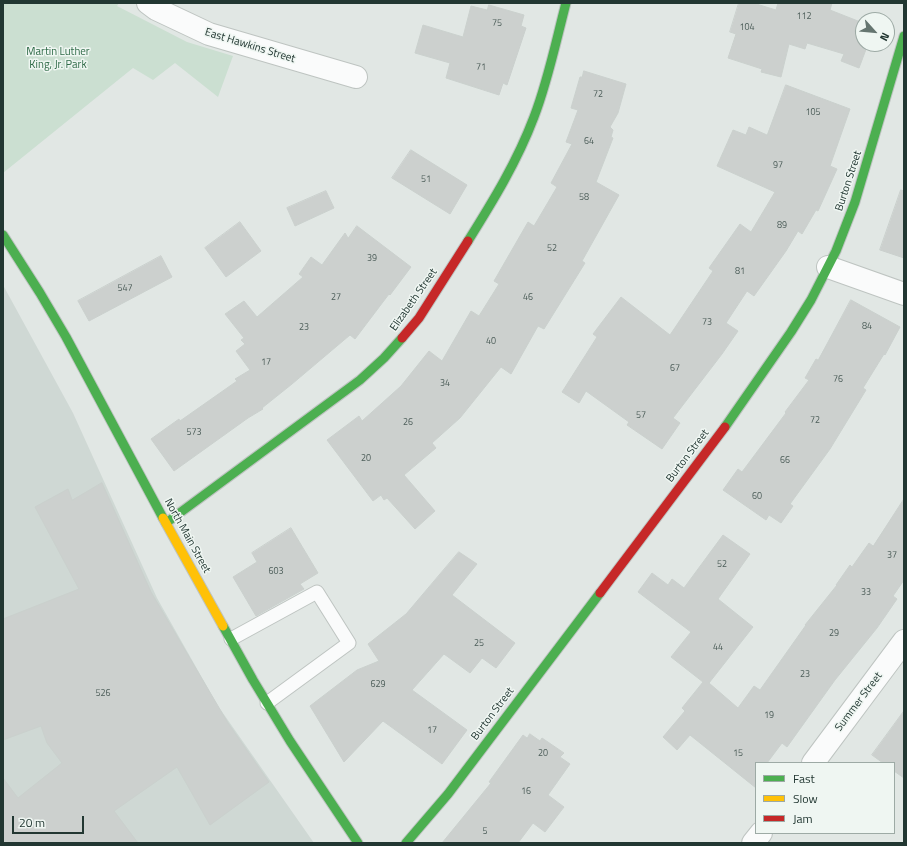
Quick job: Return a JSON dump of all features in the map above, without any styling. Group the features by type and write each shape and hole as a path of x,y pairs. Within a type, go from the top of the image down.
{"street":[{"name":"East Hawkins Street","path":"148,3 156,9 210,34 356,77"},
{"name":"Elizabeth Street","path":"166,523 360,380 383,360 419,318 497,195 512,168 534,117 566,3"},
{"name":"Burton Street","path":"406,843 448,794 733,416 810,300 838,245 855,202 904,36"},
{"name":"North Main Street","path":"3,235 66,337 166,523 267,703 358,843"},
{"path":"828,266 904,294"},
{"name":"Summer Street","path":"814,762 904,641"},
{"path":"753,843 760,834"}],"lane":[{"path":"231,639 318,592 349,643 267,703"}],"shaded area":[{"path":"3,285 73,413 157,598 218,706 314,843 3,843"}],"green space":[{"name":"Martin Luther King, Jr. Park","path":"3,3 119,3 117,6 187,42 233,56 218,97 175,63 153,80 133,68 3,173"}],"building":[{"path":"739,3 753,3 776,10 778,3 832,3 830,10 855,20 855,52 865,52 859,68 841,61 844,54 807,43 805,49 789,44 781,77 761,72 762,69 728,58 736,34 730,32"},
{"path":"489,5 524,15 521,26 526,28 507,85 503,83 499,95 446,78 450,63 415,53 423,25 463,37 471,6 487,10"},
{"path":"584,71 626,84 618,113 610,127 613,130 611,137 613,138 596,182 619,195 582,261 585,263 544,329 538,326 511,374 501,367 460,418 432,443 436,448 404,475 435,511 415,529 387,498 384,500 381,495 373,501 327,440 359,416 362,421 401,386 429,351 442,361 471,311 479,316 499,284 494,281 528,222 534,226 557,187 551,183 572,144 566,142 578,110 571,108 580,77 582,77"},
{"path":"786,85 850,109 830,166 837,169 818,211 816,210 802,234 798,231 786,251 754,296 747,291 726,323 738,331 673,418 680,423 662,449 627,425 629,422 586,391 579,403 562,392 597,337 593,334 621,297 670,335 713,271 709,268 740,224 751,232 775,192 717,166 733,130 746,135 749,127 767,135"},
{"path":"411,150 467,185 450,214 392,178"},
{"path":"901,190 904,191 904,258 880,250"},
{"path":"326,191 334,208 295,226 287,208"},
{"path":"240,222 261,251 226,277 205,248"},
{"path":"357,226 411,267 355,339 350,335 262,408 263,409 174,471 151,439 179,419 180,421 237,381 235,379 250,370 236,351 245,344 241,340 244,338 225,314 244,301 257,317 303,277 299,274 311,257 322,265 345,233 348,238"},
{"path":"161,256 172,277 89,321 78,301"},
{"path":"851,300 900,327 885,355 884,354 863,388 866,390 830,449 790,504 793,506 781,523 769,515 766,520 723,490 738,469 742,472 809,380 805,378 816,359 818,360"},
{"path":"102,483 151,592 228,723 269,782 210,825 177,767 114,811 138,843 3,843 3,778 18,798 62,763 47,743 41,726 3,740 3,619 79,589 35,507 68,489 72,500"},
{"path":"904,499 904,580 893,596 897,599 877,628 835,680 787,747 782,743 768,762 755,762 755,787 690,735 677,750 663,737 685,711 682,708 703,682 671,657 691,632 638,592 652,573 668,585 672,579 684,588 723,535 750,554 718,599 753,627 709,683 738,708 754,686 760,690 805,625 837,585 850,565 852,567 869,543 873,546"},
{"path":"291,528 318,573 300,584 304,589 256,616 233,577 257,562 252,553"},
{"path":"459,552 477,564 452,595 515,643 496,668 482,658 470,673 444,654 412,690 467,730 442,764 383,721 344,762 310,706 357,670 379,661 368,644 406,614"},
{"path":"904,711 904,778 895,772 895,762 882,762 872,755"},
{"path":"530,734 540,741 542,738 564,753 560,757 570,764 548,795 564,807 545,832 533,823 518,843 442,843 491,783 489,782 523,735 527,738"}],"traffic: fast":[{"path":"468,241 504,181 527,134 544,89 566,3"},
{"path":"725,427 791,332 811,300 836,251 855,202 904,36"},
{"path":"3,235 66,337 163,518"},
{"path":"166,523 360,380 384,358 402,338"},
{"path":"406,843 448,794 600,593"},
{"path":"223,626 253,680 290,741 358,843"}],"traffic: slow":[{"path":"163,518 223,626"}],"traffic: jam":[{"path":"402,338 419,318 468,241"},
{"path":"600,593 725,427"}]}
